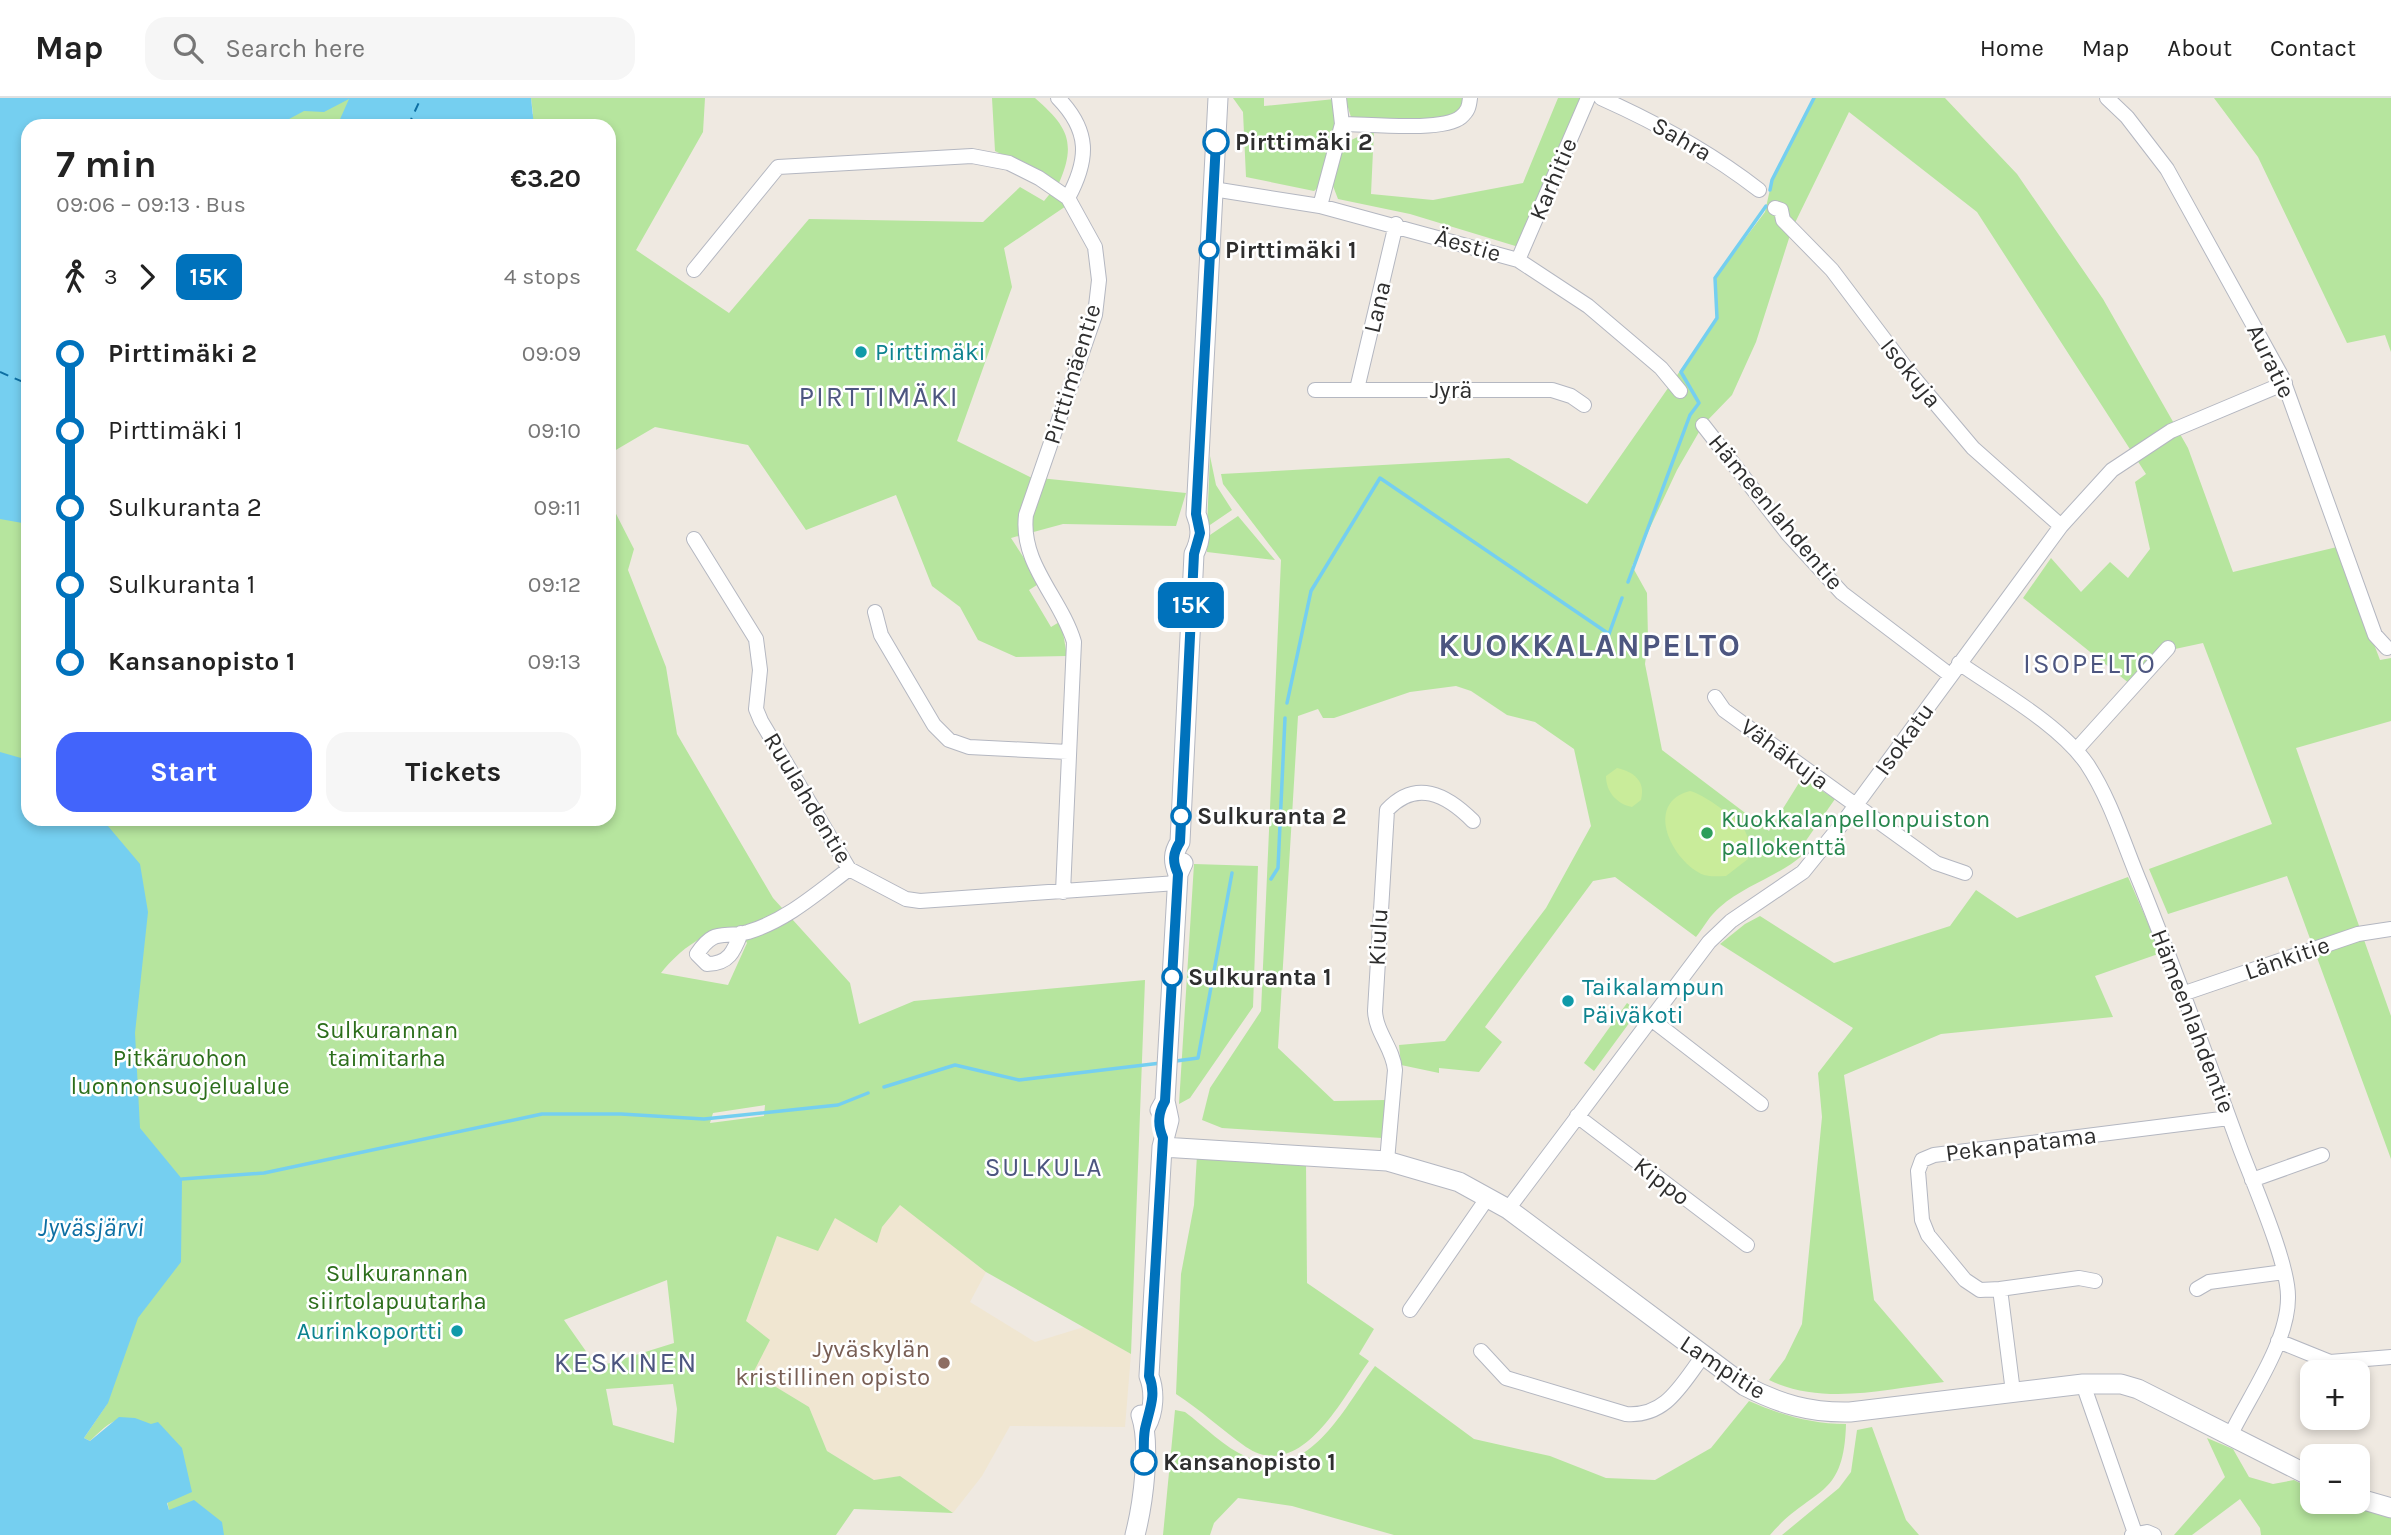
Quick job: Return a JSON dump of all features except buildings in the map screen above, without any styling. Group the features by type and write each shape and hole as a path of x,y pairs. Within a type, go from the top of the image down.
{"main road":[{"path":"1135,1535 1142,1497 1146,1426 1141,1416 1143,1385 1149,1376 1162,1142 1169,1121 1165,1101 1177,879 1173,863 1174,851 1180,842 1194,554 1189,543 1190,523 1196,514 1218,98"},
{"name":"Lampitie","path":"1162,1142 1387,1161 1459,1182 1508,1209 1745,1386 1780,1403 1818,1412 1850,1412 2083,1384 2112,1383 2138,1389 2300,1470"},
{"path":"2370,1502 2391,1508"}],"street":[{"path":"1058,98 1073,113 1081,132 1084,156 1079,177 1068,198"},
{"path":"1320,206 1342,124 1339,98"},
{"path":"1342,124 1441,125 1460,119 1469,108 1470,98"},
{"name":"Karhitie","path":"1518,260 1588,98"},
{"name":"Sahra","path":"1601,98 1646,118 1722,161 1759,190"},
{"name":"Auratie","path":"2107,98 2127,117 2167,169 2285,383 2375,635 2386,648"},
{"name":"Pirttimäentie","path":"694,270 778,167 972,156 1009,163 1040,178 1068,198 1095,247 1099,280 1095,315 1026,515 1024,535 1029,555 1070,628 1074,642 1063,892"},
{"name":"Äestie","path":"1213,189 1320,206 1396,224 1518,260 1588,306 1661,368 1680,391"},
{"name":"Isokuja","path":"1775,208 1781,210 1783,220 1832,270 1909,372 1973,448 2061,526"},
{"name":"Lana","path":"1357,389 1396,224"},
{"name":"Isokatu","path":"1508,1209 1709,942 1731,921 1802,872 2061,526 2112,470 2171,431 2285,383"},
{"name":"Jyrä","path":"1315,390 1552,390 1571,396 1584,405"},
{"name":"Hämeenlahdentie","path":"1703,425 1788,534 1842,593 1954,669 2055,731 2076,750 2104,794 2185,993 2284,1272 2288,1297 2286,1320 2231,1434"},
{"name":"Ruulahdentie","path":"694,539 757,639 760,670 757,709 761,721 849,869 906,899 920,901 1063,892 1177,879"},
{"path":"876,612 886,644 934,725 948,740 969,747 1068,752"},
{"path":"2076,750 2168,648"},
{"name":"Vähäkuja","path":"1715,697 1724,710 1854,806 1936,863 1965,873"},
{"name":"Kiulu","path":"1387,1161 1394,1057 1375,1023 1387,810 1398,798 1423,792 1439,796 1461,809 1473,821"},
{"path":"741,933 773,924 849,869"},
{"name":"Länkitie","path":"2185,993 2358,934 2391,929"},
{"path":"1651,1019 1761,1104"},
{"name":"Kippo","path":"1577,1116 1747,1245"},
{"name":"Pekanpatama","path":"2000,1289 1980,1290 1965,1280 1928,1235 1921,1208 1918,1171 1922,1160 1934,1155 2229,1118"},
{"path":"2252,1180 2322,1155"},
{"path":"1410,1310 1488,1197"},
{"path":"2197,1289 2209,1282 2284,1272"},
{"path":"2013,1392 2000,1289 2079,1278 2095,1281"},
{"path":"2278,1341 2330,1362 2391,1357"},
{"path":"1481,1351 1506,1378 1626,1414 1642,1415 1668,1403 1703,1356"},
{"path":"2083,1384 2134,1534 2154,1535"}],"shaded area":[{"name":"Jyväskylän kristillinen opisto","path":"900,1204 986,1272 970,1302 1035,1342 1084,1327 1131,1354 1125,1427 1010,1426 982,1476 953,1513 900,1476 874,1480 827,1451 809,1407 753,1373 746,1321 777,1236 835,1218 882,1227"}],"green space":[{"path":"235,98 387,98 372,119 191,119"},
{"path":"531,98 705,98 703,132 636,250 729,313 809,219 983,222 1020,187 1044,201 1053,190 1069,204 1004,248 1012,287 957,441 1030,477 1186,493 1176,526 1063,524 1011,538 1040,583 1029,590 1051,627 1061,621 1067,656 1016,657 978,640 960,607 932,586 896,495 806,530 748,445 655,427 616,450 616,119 524,119 533,114"},
{"path":"992,98 1035,98 1055,117 1068,145 1059,183 995,151"},
{"path":"1233,98 1264,98 1264,106 1335,99 1337,112 1321,185 1314,191 1246,177 1243,112"},
{"path":"1345,98 1465,98 1461,108 1452,115 1403,122 1359,120 1351,117"},
{"path":"1558,98 1587,98 1522,248 1410,214 1338,199 1333,186 1343,144 1374,129 1371,194 1433,200 1523,183"},
{"path":"1814,98 1945,98 2017,174 2103,299 2188,448 2233,572 2337,547 2380,660 2391,658 2391,721 2296,748 2391,1016 2391,1159 2287,876 2168,914 2149,869 2272,824 2203,643 2175,649 2166,641 2130,684 2023,598 2051,558 2081,592 2110,562 2128,578 2150,549 2135,482 2146,474 1977,212 1849,112 1792,229 1756,342 1732,395 1703,425 1677,470 1632,566 1647,593 1648,639 1645,664 1662,750 1769,831 1802,778 1835,799 1798,852 1803,855 1730,899 1713,914 1696,937 1615,877 1593,881 1485,1027 1502,1042 1479,1072 1439,1068 1439,1073 1401,1065 1399,1045 1445,1041 1546,908 1591,826 1574,749 1535,722 1507,715 1471,691 1456,686 1410,692 1334,718 1323,718 1318,709 1298,716 1278,1048 1334,1101 1385,1100 1382,1138 1222,1128 1202,1120 1210,1088 1261,1011 1281,560 1223,484 1221,474 1509,458 1587,504 1717,318 1715,278 1765,212 1772,180"},
{"path":"2214,98 2391,98 2391,352 2385,335 2347,343 2258,157"},
{"path":"1210,456 1216,485 1232,510 1207,527"},
{"path":"0,461 21,461 21,826 616,826 616,514 634,549 628,570 666,667 677,734 773,898 850,983 859,1024 914,1001 1145,980 1131,1354 986,1272 900,1205 882,1227 877,1243 835,1218 818,1251 777,1236 746,1321 770,1340 753,1373 809,1407 827,1451 874,1480 900,1476 953,1513 854,1509 836,1535 122,1535 169,1510 151,1425 132,1419 117,1420 90,1441 84,1438 107,1404 0,1116","holes":["737,927 747,943 728,985 661,973 676,956 694,942 715,932","765,1105 764,1116 710,1123 713,1113","667,1280 674,1343 597,1367 564,1320","673,1384 677,1409 674,1443 613,1425 606,1389"]},
{"path":"1238,516 1275,560 1207,552 1207,537"},
{"path":"1617,768 1637,778 1642,788 1641,800 1632,807 1617,800 1608,787 1606,776"},
{"name":"Kuokkalanpellonpuiston pallokenttä","path":"1690,791 1728,814 1747,834 1748,859 1726,876 1704,875 1692,868 1673,846 1667,833 1665,819 1668,807 1676,798"},
{"path":"1194,864 1258,866 1253,1007 1190,1098 1179,1104"},
{"path":"2128,877 2161,953 2095,976 2113,1017 1941,1034 1844,1075 1874,1300 1944,1382 1833,1394 1790,1388 1769,1380 1785,1359 1802,1324 1822,1117 1818,1073 1853,1028 1720,944 1760,916 1834,963 1950,926 1976,890 2017,918"},
{"path":"1627,1003 1638,1011 1594,1071 1584,1063"},
{"path":"1197,1155 1306,1162 1307,1283 1374,1329 1359,1354 1369,1361 1333,1414 1302,1446 1285,1454 1266,1455 1246,1447 1176,1394 1181,1274 1194,1205"},
{"path":"1375,1366 1474,1439 1550,1456 1606,1478 1655,1480 1711,1448 1749,1401 1796,1418 1846,1424 1844,1449 1832,1480 1770,1535 1394,1535 1292,1506 1238,1498 1214,1523 1210,1535 1163,1535 1175,1410 1185,1412 1247,1457 1269,1463 1289,1460 1323,1437"},
{"path":"1872,1427 1906,1520 1919,1535 1782,1535 1839,1488 1851,1472 1857,1430"},
{"path":"2207,1438 2233,1449 2249,1477 2273,1484 2294,1480 2300,1483 2300,1514 2370,1514 2370,1512 2391,1518 2391,1535 2261,1535 2260,1528 2240,1499 2192,1535 2174,1535 2225,1477"}],"water":[{"path":"0,98 531,98 533,119 340,119 349,99 324,112 304,111 289,119 21,119 21,523 0,519"},
{"name":"Jyväsjärvi","path":"0,752 21,758 21,826 108,826 140,864 148,912 135,1033 140,1128 182,1179 181,1262 138,1318 108,1403 84,1438 90,1441 119,1417 135,1418 151,1424 158,1422 182,1448 192,1492 167,1503 169,1510 194,1500 222,1522 224,1535 0,1535"}],"waterway":[{"path":"1770,190 1772,180 1814,98"},
{"path":"1628,582 1690,415 1699,403 1681,372 1717,318 1715,278 1766,206"},
{"path":"1287,703 1311,591 1380,478 1609,634 1622,598"},
{"path":"1271,879 1278,868 1285,718"},
{"path":"1176,1061 1198,1058 1232,873"},
{"path":"884,1087 955,1065 1019,1080 1161,1063"},
{"path":"182,1179 264,1173 542,1114 621,1114 704,1119 838,1105 868,1093"}],"ferry route":[{"path":"411,119 421,98"},
{"path":"0,372 21,381"}],"bus line":[{"name":"15K","path":"1144,1462 1146,1426 1151,1417 1153,1386 1149,1376 1163,1138 1158,1128 1159,1110 1165,1101 1178,874 1173,863 1174,851 1180,842 1194,554 1200,533 1196,514 1216,142"}],"place":[{"name":"Pirttimäki 2","path":"1216,142"},
{"name":"Pirttimäki 1","path":"1209,250"},
{"name":"Pirttimäki","path":"861,352"},
{"name":"Sulkuranta 2","path":"1181,816"},
{"name":"Kuokkalanpellonpuiston pallokenttä","path":"1707,833"},
{"name":"Sulkuranta 1","path":"1172,977"},
{"name":"Taikalampun Päiväkoti","path":"1568,1001"},
{"name":"Aurinkoportti","path":"457,1331"},
{"name":"Jyväskylän kristillinen opisto","path":"944,1363"},
{"name":"Kansanopisto 1","path":"1144,1462"}],"district":[{"name":"PIRTTIMÄKI","path":"879,396"},
{"name":"KUOKKALANPELTO","path":"1590,645"},
{"name":"ISOPELTO","path":"2090,663"},
{"name":"SULKULA","path":"1044,1167"},
{"name":"KESKINEN","path":"626,1362"}],"park label":[{"name":"Sulkurannan taimitarha","path":"387,1044"},
{"name":"Pitkäruohon luonnonsuojelualue","path":"180,1072"},
{"name":"Sulkurannan siirtolapuutarha","path":"397,1287"}]}
